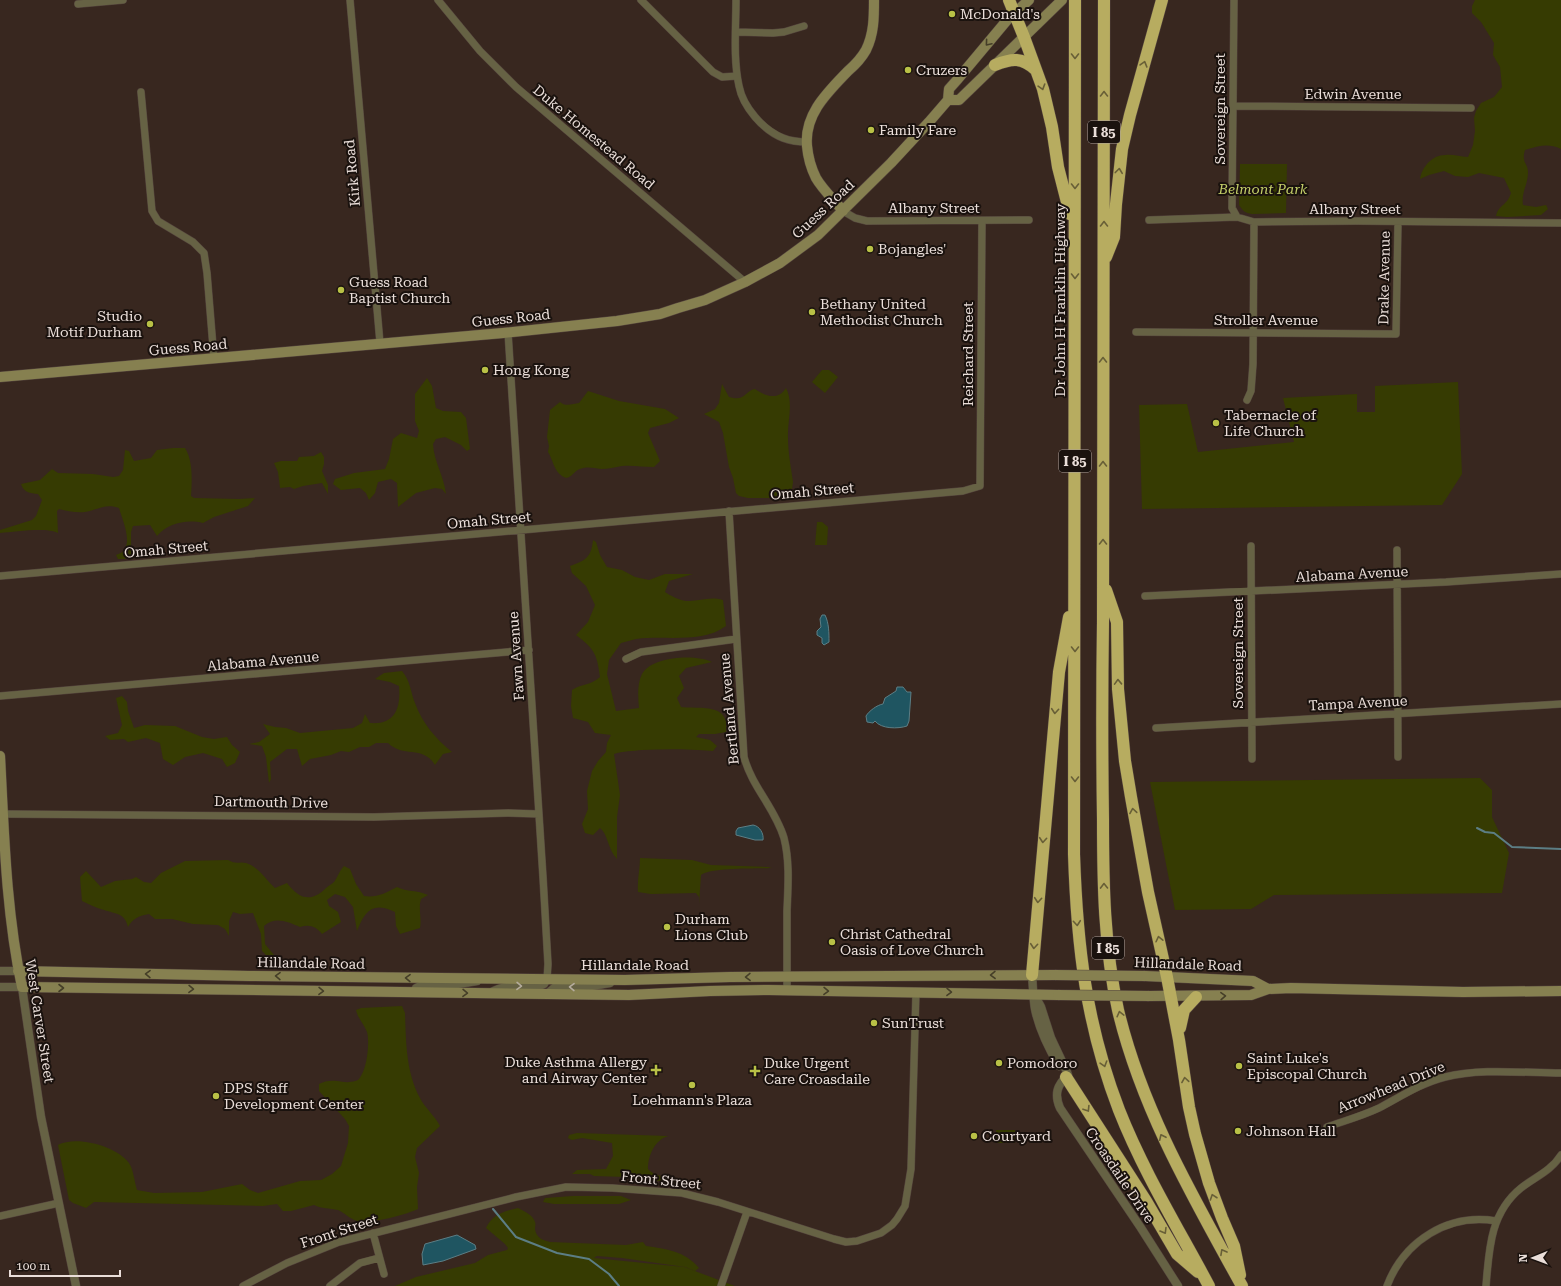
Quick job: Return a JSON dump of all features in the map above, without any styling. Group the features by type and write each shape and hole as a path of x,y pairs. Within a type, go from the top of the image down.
{"highway":[{"path":"1009,0 1043,89 1052,127 1058,167 1075,237"},
{"name":"Dr John H Franklin Highway","path":"1074,582 1075,0"},
{"name":"I 85","path":"1104,0 1102,756 1104,896 1110,962 1115,993 1128,1048 1159,1129 1179,1172 1242,1286"},
{"path":"1104,263 1114,237 1118,177 1123,142 1131,108 1162,0"},
{"path":"995,65 1009,60 1019,60 1026,62 1037,71"},
{"path":"1103,581 1117,622 1118,689 1125,761 1136,831 1167,977 1179,1040 1189,1107 1200,1152 1215,1201 1234,1246 1242,1286"},
{"path":"1032,975 1059,672 1074,582"},
{"name":"I 85","path":"1074,582 1074,854 1077,922 1084,984 1099,1050 1120,1111 1143,1163 1206,1281"},
{"path":"1179,1040 1182,1014 1196,997"},
{"path":"1066,1077 1134,1183 1177,1254 1206,1281"}],"main road":[{"path":"843,210 816,177 809,158 807,131 819,104 861,58 866,49 873,29 874,0"},
{"name":"Guess Road","path":"0,377 214,359 617,321 660,314 705,300 769,270 797,252 818,235 891,163 948,100 949,89 1014,13 1029,0"},
{"name":"Guess Road","path":"948,100 959,100 1062,0"},
{"name":"West Carver Street","path":"0,756 3,814 2,829 10,908 18,971 22,987"},
{"name":"Hillandale Road","path":"18,971 243,976 625,980 1032,975 1145,976 1253,981 1268,989"},
{"name":"Hillandale Road","path":"22,987 629,995 710,991 787,990 1196,997 1251,995 1268,989 1561,992"}],"street":[{"path":"78,4 123,0"},
{"name":"Kirk Road","path":"350,0 380,343"},
{"name":"Duke Homestead Road","path":"438,0 487,60 522,93 745,282"},
{"path":"641,0 713,72 722,77 737,76"},
{"path":"736,0 737,76 743,99 757,119 766,128 783,138 807,142"},
{"name":"Sovereign Street","path":"1234,0 1232,208 1237,218"},
{"path":"736,32 773,33 784,32 804,26"},
{"path":"141,92 152,211 158,221 194,242 204,253 214,359"},
{"name":"Edwin Avenue","path":"1234,106 1471,108"},
{"name":"Albany Street","path":"843,210 855,218 867,222 1029,220"},
{"name":"Albany Street","path":"1149,220 1237,218 1254,222 1561,223"},
{"name":"Reichard Street","path":"980,486 982,221"},
{"path":"1247,400 1251,391 1253,364 1252,332 1254,222"},
{"name":"Drake Avenue","path":"1396,334 1398,222"},
{"name":"Fawn Avenue","path":"508,332 539,814 547,953 547,979"},
{"name":"Stroller Avenue","path":"1136,332 1396,334"},
{"name":"Omah Street","path":"0,576 963,491 980,486"},
{"name":"Bertland Avenue","path":"729,511 736,639 746,762 752,781 767,802 780,826 787,854 787,990"},
{"name":"Sovereign Street","path":"1251,546 1252,759"},
{"path":"1397,550 1398,757"},
{"name":"Alabama Avenue","path":"1145,596 1251,592 1561,574"},
{"path":"626,659 641,652 736,639"},
{"name":"Alabama Avenue","path":"0,696 529,650"},
{"name":"Tampa Avenue","path":"1156,728 1561,704"},
{"name":"Dartmouth Drive","path":"3,814 374,817 508,813 539,814"},
{"name":"Hillandale Road","path":"0,971 18,971"},
{"path":"1032,975 1036,1012 1053,1056 1066,1077"},
{"path":"415,992 416,988 422,985 458,985 488,979"},
{"path":"490,994 498,988 508,986 540,986 544,984 547,979"},
{"path":"547,994 554,988 558,987 586,987 625,980"},
{"name":"Hillandale Road","path":"0,986 22,987"},
{"name":"West Carver Street","path":"22,987 41,1117 76,1286"},
{"name":"Front Street","path":"243,1286 306,1255 328,1246 373,1233 516,1197 566,1187 619,1188 682,1193 718,1202 846,1242 866,1239 881,1233 897,1220 905,1206 911,1169 916,992"},
{"name":"Arrowhead Drive","path":"1327,1127 1361,1116 1405,1094 1444,1078 1460,1074 1561,1073"},
{"name":"Croasdaile Drive","path":"1066,1077 1059,1084 1056,1092 1060,1108 1141,1228 1178,1286"},
{"path":"1486,1286 1490,1250 1496,1221 1513,1195 1548,1169 1561,1155"},
{"path":"0,1216 59,1203"},
{"path":"721,1286 747,1212"},
{"path":"1387,1286 1396,1266 1417,1244 1435,1231 1454,1223 1472,1219 1496,1221"},
{"path":"373,1233 384,1274"},
{"path":"330,1286 360,1263 379,1258"}],"green space":[{"path":"1475,0 1561,0 1561,149 1552,146 1539,146 1525,150 1524,154 1524,160 1528,172 1523,196 1523,205 1536,207 1546,205 1548,209 1541,215 1507,217 1496,216 1497,212 1511,193 1504,178 1479,173 1468,177 1455,176 1444,171 1420,179 1425,166 1436,157 1448,155 1468,157 1473,145 1475,131 1474,118 1476,111 1481,103 1494,97 1502,87 1500,67 1493,55 1494,43 1481,22 1472,13 1472,6"},
{"name":"Belmont Park","path":"1240,164 1287,164 1286,213 1252,214 1243,210 1239,205"},
{"path":"822,370 829,370 838,377 825,393 812,382"},
{"path":"427,378 432,386 436,408 443,411 461,412 466,418 470,449 467,451 461,445 445,437 436,439 433,444 435,457 446,494 442,489 435,488 416,493 398,507 397,483 391,479 378,482 375,493 369,500 366,493 360,488 341,490 333,484 335,479 354,473 385,469 389,459 393,439 401,433 417,438 419,431 415,421 415,394"},
{"path":"1458,382 1462,474 1442,505 1142,509 1139,405 1187,404 1198,452 1294,442 1283,398 1357,394 1357,412 1375,412 1375,386"},
{"path":"722,384 729,397 735,398 742,397 751,390 755,389 763,394 775,396 779,395 786,388 790,400 788,444 793,482 792,489 789,493 769,498 748,498 739,496 736,493 729,467 723,433 719,422 704,414 715,409 719,403"},
{"path":"588,391 619,401 665,409 679,418 669,423 650,428 648,433 660,461 654,467 622,466 606,469 586,468 578,470 567,478 559,474 548,452 549,446 547,437 550,410 560,402 567,405 579,403"},
{"path":"185,448 188,453 192,484 191,496 194,498 255,498 248,506 214,517 203,523 178,523 167,528 157,536 150,525 133,526 131,532 131,555 125,559 118,559 116,555 121,553 126,546 126,529 119,508 110,506 82,512 72,512 59,509 57,511 58,533 53,531 38,530 0,533 0,530 32,520 36,516 42,500 38,494 26,491 21,484 40,480 52,469 58,473 93,474 113,477 119,476 123,470 125,450 129,451 134,461 151,458 157,450"},
{"path":"321,452 324,457 322,471 328,485 328,494 322,483 294,489 290,487 280,488 278,472 274,463 281,461 297,461 299,457 314,456"},
{"path":"817,522 822,522 828,527 827,545 815,545"},
{"path":"593,540 596,542 600,555 607,567 622,570 635,577 649,580 665,574 693,574 669,581 665,592 675,598 686,601 708,599 723,600 726,626 716,632 695,637 647,638 621,643 609,660 607,674 616,711 639,708 638,691 640,678 647,668 655,663 675,658 696,658 705,659 712,662 686,668 679,676 684,688 677,698 681,707 712,709 722,714 726,720 726,732 699,734 696,737 710,740 717,746 713,751 651,750 628,751 614,754 620,795 617,817 617,859 605,834 600,828 593,835 585,833 582,824 588,809 587,791 592,771 606,752 607,743 611,735 595,733 588,722 573,718 571,706 572,690 593,682 600,677 598,662 594,652 576,635 588,622 595,605 586,586 572,573 570,566 587,558 591,551"},
{"path":"402,671 409,683 413,699 421,717 440,742 452,752 443,754 435,765 425,755 400,750 388,743 376,743 369,747 360,747 349,752 341,751 331,755 310,759 302,766 297,749 287,749 270,762 271,779 269,783 266,757 262,746 249,744 259,742 270,734 263,724 286,728 300,733 353,728 362,723 365,714 370,723 385,721 395,714 399,701 399,686 390,682 375,679 384,673"},
{"path":"122,696 127,702 128,711 134,728 145,725 175,726 202,737 214,739 227,737 232,745 240,752 235,763 227,767 222,759 203,753 185,757 173,765 163,759 160,743 146,738 128,742 124,739 110,740 105,736 118,733 122,725 116,698"},
{"path":"1480,778 1492,790 1492,817 1509,853 1502,893 1274,895 1251,909 1175,910 1150,782"},
{"path":"640,858 692,860 711,865 772,868 735,869 707,872 701,875 699,904 699,897 696,893 651,894 638,892"},
{"path":"228,860 251,865 255,867 275,888 287,883 296,893 305,897 315,896 321,893 333,883 344,866 350,869 356,884 364,896 377,896 397,887 424,893 428,895 421,899 420,928 400,934 396,926 395,912 387,909 375,908 366,913 357,931 353,907 345,897 335,894 327,900 329,906 338,912 341,922 322,934 315,927 300,927 282,921 273,921 268,923 264,926 265,944 274,955 266,955 262,951 261,934 253,913 240,914 233,912 229,921 229,936 225,929 218,925 193,924 172,919 155,919 149,914 132,921 128,927 125,919 119,915 82,901 80,877 86,871 101,887 115,881 132,879 136,877 144,882 151,883 161,873 185,861"},
{"path":"402,1006 405,1013 409,1067 415,1088 422,1102 440,1126 417,1148 415,1157 419,1173 417,1187 418,1209 405,1214 363,1222 354,1220 338,1210 314,1205 291,1211 283,1211 277,1204 263,1206 94,1202 86,1208 69,1200 58,1145 75,1141 106,1147 123,1157 131,1166 137,1190 154,1193 202,1192 242,1184 250,1190 258,1193 300,1181 321,1180 332,1174 341,1166 348,1143 349,1126 345,1119 319,1091 319,1084 330,1081 352,1082 358,1080 364,1071 368,1049 368,1037 366,1029 356,1010 361,1008"},
{"path":"996,1130 1015,1130 1015,1143 996,1143"},
{"path":"577,1133 668,1136 659,1141 653,1149 649,1158 648,1169 656,1174 681,1181 685,1184 627,1177 572,1174 577,1170 606,1169 613,1156 612,1143 582,1138 572,1140 568,1138 569,1135"},
{"path":"573,1196 621,1196 631,1200 619,1204 554,1204 543,1202 545,1198"},
{"path":"518,1208 532,1217 535,1223 537,1235 540,1238 550,1242 626,1245 643,1242 646,1246 681,1254 694,1262 699,1268 695,1271 685,1267 622,1258 597,1256 594,1258 684,1267 735,1286 395,1286 416,1277 475,1263 488,1255 507,1250 508,1248 505,1244 486,1228 495,1216"}],"water":[{"path":"822,615 825,615 829,632 829,642 824,645 822,643 822,638 817,635 817,631 821,627 820,619"},
{"path":"897,687 903,687 907,692 911,692 909,721 907,726 890,728 881,726 875,721 873,723 867,722 867,714 871,710 883,704 885,698 896,691"},
{"path":"753,825 758,827 761,831 763,840 755,840 736,835 738,828"},
{"path":"457,1235 475,1245 476,1249 443,1261 423,1265 422,1254 425,1244"}],"waterway":[{"path":"1477,828 1485,832 1494,833 1512,847 1561,849"},
{"path":"493,1209 516,1237 557,1253 589,1259 609,1274 619,1286"}],"place":[{"name":"McDonald's","path":"952,14"},
{"name":"Cruzers","path":"908,70"},
{"name":"Family Fare","path":"871,130"},
{"name":"Bojangles'","path":"870,249"},
{"name":"Guess Road Baptist Church","path":"341,290"},
{"name":"Bethany United Methodist Church","path":"812,312"},
{"name":"Studio Motif Durham","path":"150,324"},
{"name":"Hong Kong","path":"485,370"},
{"name":"Tabernacle of Life Church","path":"1216,423"},
{"name":"Durham Lions Club","path":"667,927"},
{"name":"Christ Cathedral Oasis of Love Church","path":"832,942"},
{"name":"SunTrust","path":"874,1023"},
{"name":"Pomodoro","path":"999,1063"},
{"name":"Saint Luke's Episcopal Church","path":"1239,1066"},
{"name":"Duke Asthma Allergy and Airway Center","path":"656,1070"},
{"name":"Duke Urgent Care Croasdaile","path":"755,1071"},
{"name":"Loehmann's Plaza","path":"692,1085"},
{"name":"DPS Staff Development Center","path":"216,1096"},
{"name":"Johnson Hall","path":"1238,1131"},
{"name":"Courtyard","path":"974,1136"}]}
